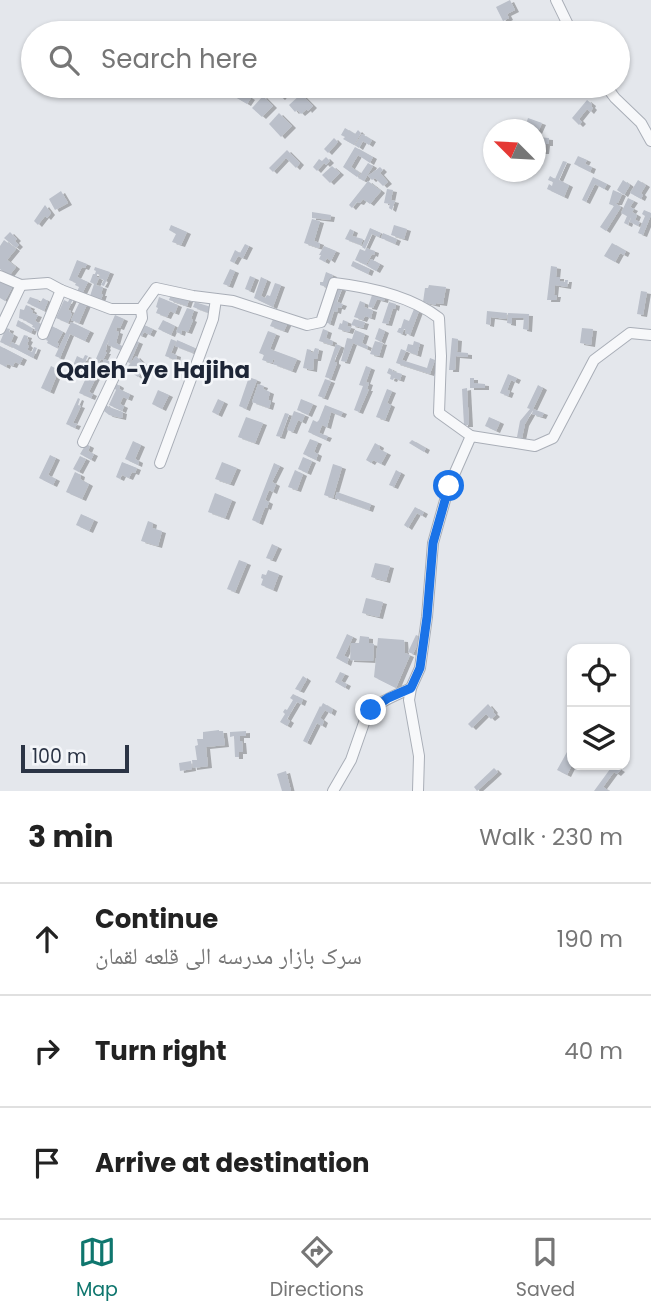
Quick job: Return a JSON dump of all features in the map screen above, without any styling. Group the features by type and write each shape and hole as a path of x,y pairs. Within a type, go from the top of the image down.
{"street":[{"path":"556,0 566,21"},
{"path":"615,98 641,123 651,141"},
{"path":"0,275 21,285 48,283 111,309 141,309"},
{"path":"83,442 142,318 141,309 156,288 233,301 307,326 321,322 334,283 369,289 419,304 439,318 439,413 471,436 535,446 553,438 594,360 630,333 651,335"},
{"path":"0,329 21,285"},
{"path":"43,334 61,290"},
{"path":"160,463 212,319 216,299"},
{"path":"418,791 419,756 409,699 420,668 433,543 449,486 471,436"},
{"path":"333,791 351,760 366,716 388,698 411,688"}],"building":[{"path":"510,0 515,10 507,14 509,18 503,21 496,7"},
{"path":"237,98 251,98 247,104"},
{"path":"261,98 265,98 273,106 262,117 252,108"},
{"path":"297,98 305,98 313,106 301,114 289,105"},
{"path":"587,100 593,108 590,112 587,109 579,119 582,122 579,125 572,118"},
{"path":"279,113 292,126 281,137 269,124"},
{"path":"345,128 355,134 358,130 361,133 354,145 343,139 345,137 341,135"},
{"path":"362,134 372,140 369,145 363,141 359,148 355,145"},
{"path":"334,138 338,142 328,153 324,149"},
{"path":"355,147 373,157 370,163 358,155 351,167 360,173 357,177 343,167"},
{"path":"287,150 300,163 296,168 286,158 273,172 269,168"},
{"path":"578,156 587,160 585,164 592,167 590,172 574,164"},
{"path":"326,157 330,161 317,171 313,167 319,159 322,161"},
{"path":"563,161 567,162 559,180 569,185 564,197 547,189 553,182 548,180 550,176 555,179"},
{"path":"368,163 373,166 364,181 358,178"},
{"path":"332,166 340,173 330,183 322,175"},
{"path":"380,167 383,170 380,173 388,182 383,186 375,178 372,180 368,176"},
{"path":"593,177 607,184 604,189 595,184 586,202 582,200"},
{"path":"623,180 630,185 624,195 617,190"},
{"path":"638,180 646,185 641,199 630,193"},
{"path":"368,181 381,191 370,204 363,199 352,208 349,205"},
{"path":"387,189 393,190 391,200 395,201 392,210 389,208 390,204 384,203"},
{"path":"613,190 622,194 618,203 615,203 621,207 606,231 600,227 614,206 609,204"},
{"path":"61,191 68,203 55,210 49,199"},
{"path":"628,198 634,201 630,207 637,215 635,220 640,222 638,226 630,222 631,217 628,225 624,223 627,216 621,213"},
{"path":"45,205 51,213 38,225 34,221"},
{"path":"644,210 651,215 643,235 638,233 645,216 642,214"},
{"path":"312,212 331,215 330,220 312,218"},
{"path":"312,219 320,221 314,241 320,243 319,248 304,243"},
{"path":"171,225 187,232 181,245 172,242 176,234 169,230"},
{"path":"394,225 407,229 404,239 391,235"},
{"path":"370,228 381,233 379,237 372,234 365,249 362,247"},
{"path":"350,229 354,231 352,236 363,239 361,245 345,239"},
{"path":"10,232 17,239 15,241 19,245 16,248 4,238"},
{"path":"383,233 397,239 395,244 381,238"},
{"path":"4,240 16,249 7,260 16,267 9,276 0,269 0,246"},
{"path":"612,243 626,251 624,255 620,253 615,262 604,256"},
{"path":"245,244 249,246 243,258 238,256 234,263 230,261 235,250 240,253"},
{"path":"324,246 336,251 331,261 327,258 325,262 319,259"},
{"path":"366,248 375,251 366,265 355,260 360,249 365,251"},
{"path":"371,259 380,264 376,271 367,266"},
{"path":"77,260 87,264 85,268 82,267 77,277 88,282 82,294 77,292 79,287 76,283 69,280"},
{"path":"353,261 370,269 368,274 351,266"},
{"path":"551,266 557,267 556,277 560,277 560,281 568,280 567,287 555,285 556,300 547,300"},
{"path":"95,267 110,272 104,286 101,285 104,280 99,278 96,285 103,287 101,300 90,296 94,284 90,282 96,271"},
{"path":"230,269 235,271 229,286 223,284"},
{"path":"326,272 333,275 329,288 320,285"},
{"path":"250,276 255,278 250,291 245,289"},
{"path":"0,277 14,284 5,301 0,298"},
{"path":"261,277 267,280 261,296 265,298 270,296 275,283 281,285 273,307 254,298"},
{"path":"429,285 446,287 443,304 423,302 425,288"},
{"path":"338,287 342,289 337,302 343,304 341,308 338,307 337,312 334,311 330,324 325,322"},
{"path":"641,291 647,292 643,315 637,314"},
{"path":"373,292 385,296 384,301 377,299 373,308 368,307"},
{"path":"171,294 189,300 187,306 169,300"},
{"path":"30,297 40,303 43,298 48,301 44,311 27,303"},
{"path":"159,297 178,305 175,313 170,311 167,317 156,313"},
{"path":"70,298 73,299 68,310 72,314 68,323 56,318 64,300 68,302"},
{"path":"81,299 88,302 79,323 71,320"},
{"path":"360,301 365,303 364,307 373,310 371,318 365,316 363,320 354,317"},
{"path":"195,302 211,307 209,313 193,307"},
{"path":"389,302 396,304 395,309 393,308 388,324 382,323"},
{"path":"26,305 31,307 32,313 38,315 35,321 41,324 39,332 34,330 33,325 19,318 20,309 24,310"},
{"path":"187,308 194,310 193,320 188,332 182,330 181,334 176,332"},
{"path":"414,309 419,311 410,335 405,333 404,329 402,334 397,332 404,319 409,321"},
{"path":"487,311 507,313 506,319 491,317 490,325 486,324"},
{"path":"508,313 529,314 528,330 523,329 524,318 512,318 512,324 507,323"},
{"path":"115,315 124,319 116,331 119,332 116,343 122,346 120,350 108,345 109,340 105,352 107,352 99,363 95,361"},
{"path":"274,317 288,322 284,331 270,326"},
{"path":"354,319 365,322 363,328 351,325"},
{"path":"18,320 33,329 31,333 16,326"},
{"path":"163,320 175,326 171,335 158,329"},
{"path":"343,320 351,327 349,332 338,329"},
{"path":"71,322 90,331 85,341 70,334 60,358 55,356"},
{"path":"142,324 153,329 150,335 144,332 142,336 137,334"},
{"path":"52,326 63,332 57,348 46,340"},
{"path":"6,328 14,335 9,346 0,342"},
{"path":"379,328 385,331 381,342 375,339"},
{"path":"582,328 593,329 591,345 580,343"},
{"path":"323,329 328,331 326,338 333,341 332,345 319,341"},
{"path":"355,330 365,334 362,343 368,346 367,349 353,343 346,362 341,361 347,338 352,339"},
{"path":"268,331 276,334 270,349 297,359 292,371 273,364 273,359 272,363 262,360 264,355 259,353"},
{"path":"24,335 28,336 29,340 27,350 32,352 34,347 37,348 33,358 10,346 12,342 19,346"},
{"path":"452,338 458,339 457,352 468,353 468,357 456,356 455,370 449,370"},
{"path":"171,339 176,341 171,353 177,355 176,360 165,356"},
{"path":"134,340 139,342 130,363 125,361"},
{"path":"177,340 195,348 193,353 175,346"},
{"path":"375,341 383,343 379,356 370,354"},
{"path":"414,341 420,343 417,355 406,351 408,344 413,345"},
{"path":"336,344 341,346 331,379 325,377"},
{"path":"0,346 23,358 20,364 15,362 13,366 7,364 6,367 0,364"},
{"path":"315,348 319,349 313,370 303,368 307,349 313,353"},
{"path":"401,349 406,351 402,360 427,368 430,358 435,360 430,374 396,363"},
{"path":"85,355 88,356 78,371 72,368 77,356 83,359"},
{"path":"136,356 146,366 138,377 126,369"},
{"path":"104,359 113,363 113,372 100,364"},
{"path":"51,366 59,370 50,392 41,388"},
{"path":"366,366 371,368 366,382 369,383 369,389 359,412 354,410 363,386 359,385"},
{"path":"91,367 99,371 89,392 93,394 91,398 79,393"},
{"path":"389,368 402,374 400,380 390,379 391,375 387,373"},
{"path":"508,374 517,378 515,382 511,380 508,396 500,393"},
{"path":"249,377 257,380 246,409 239,406"},
{"path":"470,378 474,378 474,383 485,384 485,388 470,388"},
{"path":"325,379 331,381 324,398 318,396"},
{"path":"115,383 120,386 119,389 130,394 128,399 123,397 120,404 124,406 122,411 109,405 116,390 113,386"},
{"path":"258,384 270,392 269,408 252,402"},
{"path":"538,385 543,388 533,409 544,413 542,417 532,414 533,410 525,424 522,438 517,437 520,421 530,409 527,408"},
{"path":"467,388 469,425 464,425 462,389"},
{"path":"387,389 392,391 387,403 391,405 385,420 376,417"},
{"path":"158,390 169,395 162,409 152,404"},
{"path":"78,398 78,405 81,406 73,423 77,424 75,428 66,424"},
{"path":"218,399 224,402 218,415 212,412"},
{"path":"301,399 313,404 308,415 297,410"},
{"path":"105,404 123,412 122,418 104,411"},
{"path":"325,405 343,412 341,416 331,412 327,427 322,425 319,433 328,436 326,440 308,432 313,420 319,420"},
{"path":"294,411 305,415 302,422 298,420 293,432 287,430"},
{"path":"285,413 289,414 281,437 276,436"},
{"path":"246,417 263,423 255,443 238,437"},
{"path":"489,417 500,422 496,431 485,426"},
{"path":"310,439 318,442 314,452 318,454 316,460 303,454"},
{"path":"412,440 426,448 424,452 409,443"},
{"path":"133,441 141,445 135,459 139,461 138,465 125,459"},
{"path":"375,443 387,453 381,464 366,460"},
{"path":"86,444 90,446 88,451 94,454 91,460 80,454"},
{"path":"50,455 56,458 48,475 56,479 53,485 39,478"},
{"path":"80,456 86,459 79,472 73,469"},
{"path":"303,457 312,461 307,473 298,469"},
{"path":"122,462 137,468 129,478 122,475 120,479 116,477"},
{"path":"222,462 237,468 230,484 215,479"},
{"path":"274,463 280,466 272,482 276,484 273,492 269,490 265,500 269,502 259,523 252,520"},
{"path":"333,464 342,467 333,498 324,495"},
{"path":"295,470 303,474 297,490 288,487"},
{"path":"396,470 401,473 394,487 389,485"},
{"path":"75,472 89,484 82,499 66,492"},
{"path":"337,492 371,504 369,510 335,498"},
{"path":"215,493 232,500 225,518 208,512"},
{"path":"415,507 424,512 422,516 417,513 408,528 404,525"},
{"path":"81,514 94,520 89,531 76,525"},
{"path":"148,521 153,523 152,528 162,531 158,546 141,541"},
{"path":"272,544 278,547 272,560 266,558"},
{"path":"239,560 247,563 235,592 227,589"},
{"path":"375,563 390,566 386,581 371,577"},
{"path":"268,570 279,574 273,590 261,585 262,574 266,575"},
{"path":"366,598 383,602 379,617 362,613"},
{"path":"347,634 353,637 344,656 349,658 347,664 336,658"},
{"path":"416,635 421,637 413,654 408,652"},
{"path":"360,636 369,637 369,643 374,644 373,661 350,660 351,643 359,643"},
{"path":"378,638 404,640 405,653 410,655 396,688 374,677"},
{"path":"340,672 345,674 341,681 347,684 345,688 335,682"},
{"path":"303,676 307,679 300,691 295,689"},
{"path":"293,694 303,699 301,704 297,702 287,719 290,721 287,726 280,722 285,714 283,712 293,700 290,698"},
{"path":"323,703 333,709 331,714 325,710 320,718 324,721 322,726 317,723 307,743 303,741"},
{"path":"488,704 496,715 491,719 486,714 472,728 468,724"},
{"path":"223,731 225,745 206,747 208,766 193,768 192,760 197,760 197,739 203,739 203,732"},
{"path":"246,731 246,736 240,736 243,752 239,752 239,757 235,757 234,736 230,737 230,732"},
{"path":"567,752 567,770 570,770 567,775 557,770"},
{"path":"191,761 192,769 180,771 179,763"},
{"path":"494,768 498,772 477,791 474,787"},
{"path":"609,770 621,770 617,774 614,772 603,787 609,791 594,791"},
{"path":"286,771 291,791 282,791 277,774"}],"district":[{"name":"Qaleh-ye Hajiha","path":"153,370"}],"route":[{"path":"371,710 388,698 411,688 420,668 433,543 449,486"}]}
